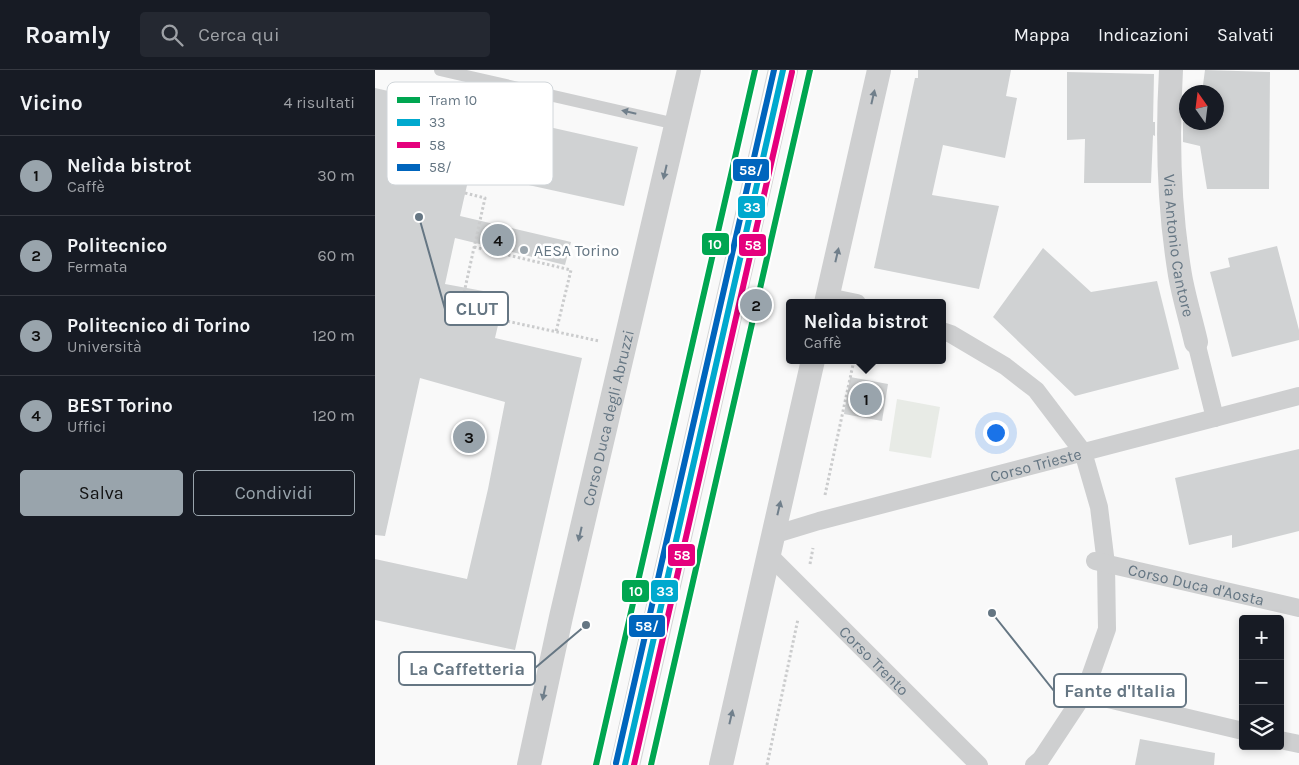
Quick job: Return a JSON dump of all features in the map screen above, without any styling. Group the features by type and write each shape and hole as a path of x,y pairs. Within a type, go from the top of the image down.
{"main road":[{"path":"625,765 783,70"}],"street":[{"name":"Corso Duca degli Abruzzi","path":"529,765 561,616 689,70"},
{"path":"827,299 879,70"},
{"name":"Via Antonio Cantore","path":"1171,70 1169,158 1180,276 1215,418"},
{"path":"946,332 1005,366 1036,390 1083,452 1099,507 1100,562 1107,629 1077,692 1041,759 1034,765"},
{"path":"721,765 812,364"},
{"name":"Corso Trieste","path":"771,545 819,521 1299,396"},
{"name":"Corso Trento","path":"771,545 979,765"},
{"name":"Corso Duca d'Aosta","path":"1100,562 1299,608"},
{"path":"1077,692 1239,730"},
{"path":"1284,741 1299,744"}],"lane":[{"path":"440,70 492,82"},
{"path":"553,96 676,124"}],"path":[{"path":"465,193 485,198 460,311 605,342"},
{"path":"474,247 571,270 556,332"}],"shaded area":[{"path":"897,399 940,407 931,458 889,451"}],"building":[{"path":"918,70 1011,70 1006,96 1017,98 1005,158 943,145 932,195 999,206 979,289 874,268 915,78 918,78"},
{"path":"1205,70 1270,72 1269,189 1207,189 1200,146 1183,142 1183,130 1224,130 1224,85 1203,85"},
{"path":"1067,72 1154,74 1153,122 1155,122 1155,136 1153,135 1151,183 1084,183 1085,139 1067,140"},
{"path":"375,88 387,91 387,185 467,185 460,216 571,242 565,265 455,238 445,284 505,295 495,338 582,358 515,650 375,620 375,559 467,579 488,489 505,402 420,378 385,536 375,535"},
{"path":"553,128 638,147 624,206 529,185 553,185"},
{"path":"1277,246 1299,330 1299,340 1232,357 1210,272 1230,267 1228,258"},
{"path":"1043,248 1091,292 1157,281 1179,369 1075,396 993,317"},
{"path":"850,377 888,384 882,421 844,414"},
{"path":"1299,449 1299,531 1232,548 1232,535 1189,545 1175,478"},
{"path":"1140,739 1215,753 1214,765 1135,765"}],"tram line":[{"name":"10","path":"596,765 755,70"},
{"name":"10","path":"651,765 810,70"}],"transit line":[{"name":"58/","path":"616,763 774,70"},
{"name":"33","path":"625,765 783,70"},
{"name":"58","path":"634,765 792,72"}],"place":[{"name":"CLUT","path":"419,217"},
{"name":"BEST Torino","path":"498,240"},
{"name":"AESA Torino","path":"524,250"},
{"name":"Politecnico","path":"756,305"},
{"name":"Nelìda bistrot","path":"866,399"},
{"name":"Politecnico di Torino","path":"469,437"},
{"name":"Fante d'Italia","path":"992,613"},
{"name":"La Caffetteria","path":"586,625"}]}
